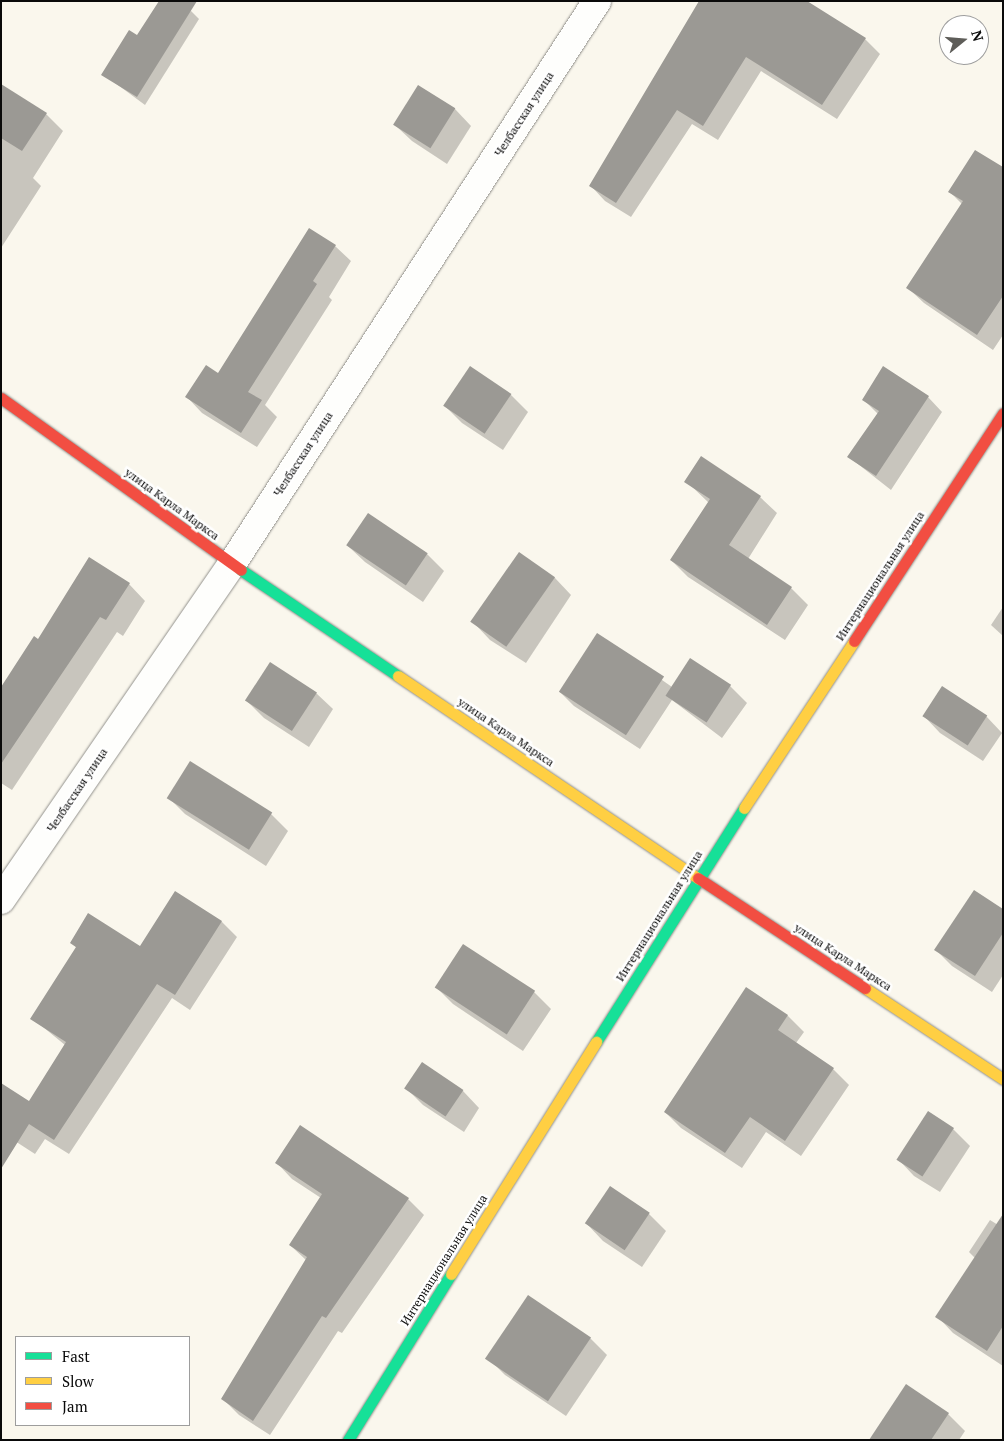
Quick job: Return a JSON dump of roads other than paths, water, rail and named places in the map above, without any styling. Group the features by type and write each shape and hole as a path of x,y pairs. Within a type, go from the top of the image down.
{"street":[{"name":"Челбасская улица","path":"1,900 232,564 597,1"},
{"name":"улица Карла Маркса","path":"1,398 232,564 698,878 1003,1079"},
{"name":"Интернациональная улица","path":"348,1440 698,878 1003,413"}]}
